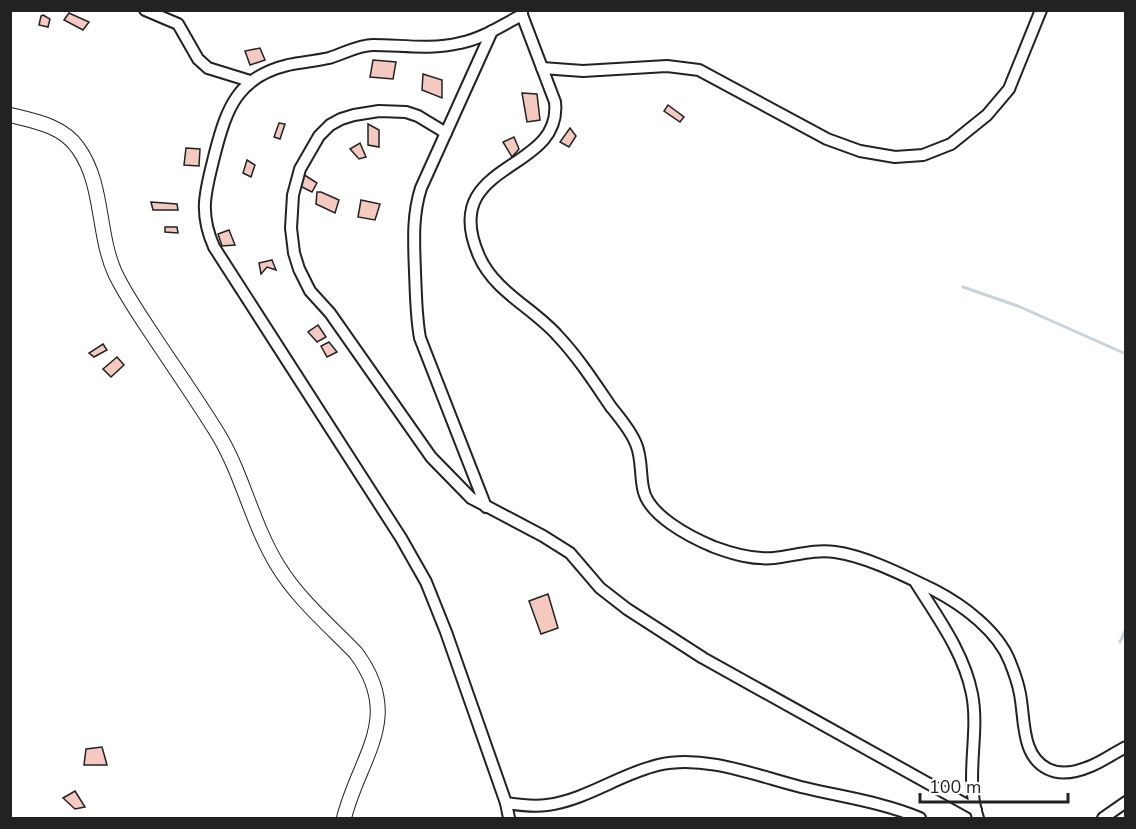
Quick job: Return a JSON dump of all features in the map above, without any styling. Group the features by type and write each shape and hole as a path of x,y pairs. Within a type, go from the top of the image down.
{"main road":[{"path":"10,115 57,129 78,147 88,165 109,257 123,288 220,437 264,539 286,579 365,665 378,701 377,731 344,819"}],"street":[{"path":"145,10 178,24 198,59 208,68 250,81"},
{"path":"542,68 583,71 667,66 699,70 827,139 860,151 895,157 923,155 951,144 987,115 1009,88 1041,10"},
{"path":"508,819 506,803 426,582 401,538 225,266 209,236 203,212 222,125 228,110 250,81 261,73 331,57 365,46 415,48 444,46 468,41 492,31 522,13 555,102 555,117 540,144 492,178 479,192 472,214 474,243 492,278 557,334 576,357 636,443 643,489 650,507 658,515 709,545 734,554 771,558 807,552 835,552 853,556 935,591 960,606 989,631 1005,650 1020,692 1029,745 1040,765 1055,772 1072,773 1092,766 1125,747"},
{"path":"486,507 420,338 416,320 414,221 420,188 492,31"},
{"path":"446,133 418,116 406,112 379,111 340,118 319,136 300,169 293,195 291,228 294,253 310,291 330,313 431,457 464,491 486,507 543,536 570,553 600,588 627,609 703,658 977,814"},
{"path":"916,583 955,646 972,694 974,714 972,789 977,814"},
{"path":"506,803 546,806 567,801 657,765 687,762 716,766 804,788 861,799 900,810 920,819"},
{"path":"1103,819 1125,802"}],"building":[{"path":"69,13 89,22 83,30 64,20"},
{"path":"43,15 50,19 48,27 39,25"},
{"path":"260,48 265,60 250,65 245,51"},
{"path":"373,60 396,62 393,79 370,77"},
{"path":"423,74 442,80 442,98 422,90"},
{"path":"522,93 537,94 540,120 527,122"},
{"path":"668,105 684,117 680,122 664,111"},
{"path":"279,123 285,124 280,139 274,137"},
{"path":"368,124 379,130 379,147 368,145"},
{"path":"570,128 576,136 569,147 560,142"},
{"path":"514,137 519,149 512,157 503,142"},
{"path":"360,143 366,157 359,159 350,149"},
{"path":"186,148 200,149 199,166 184,165"},
{"path":"247,160 255,165 251,177 243,173"},
{"path":"303,174 317,183 312,192 300,186"},
{"path":"317,192 339,200 335,213 316,204"},
{"path":"361,200 380,204 375,220 358,217"},
{"path":"151,202 177,204 178,210 153,210"},
{"path":"165,227 177,227 178,233 165,232"},
{"path":"229,230 235,245 222,246 218,234"},
{"path":"272,260 276,270 267,267 261,274 259,263"},
{"path":"318,325 326,337 317,342 308,332"},
{"path":"329,342 337,352 327,357 321,346"},
{"path":"103,344 107,350 94,357 89,353"},
{"path":"117,357 124,365 111,377 103,369"},
{"path":"548,594 558,628 541,634 529,601"},
{"path":"102,747 107,765 84,765 86,749"},
{"path":"75,791 85,807 75,809 63,798"}],"waterway":[{"path":"963,287 1018,306 1126,354"},
{"path":"1120,642 1126,629"}]}
